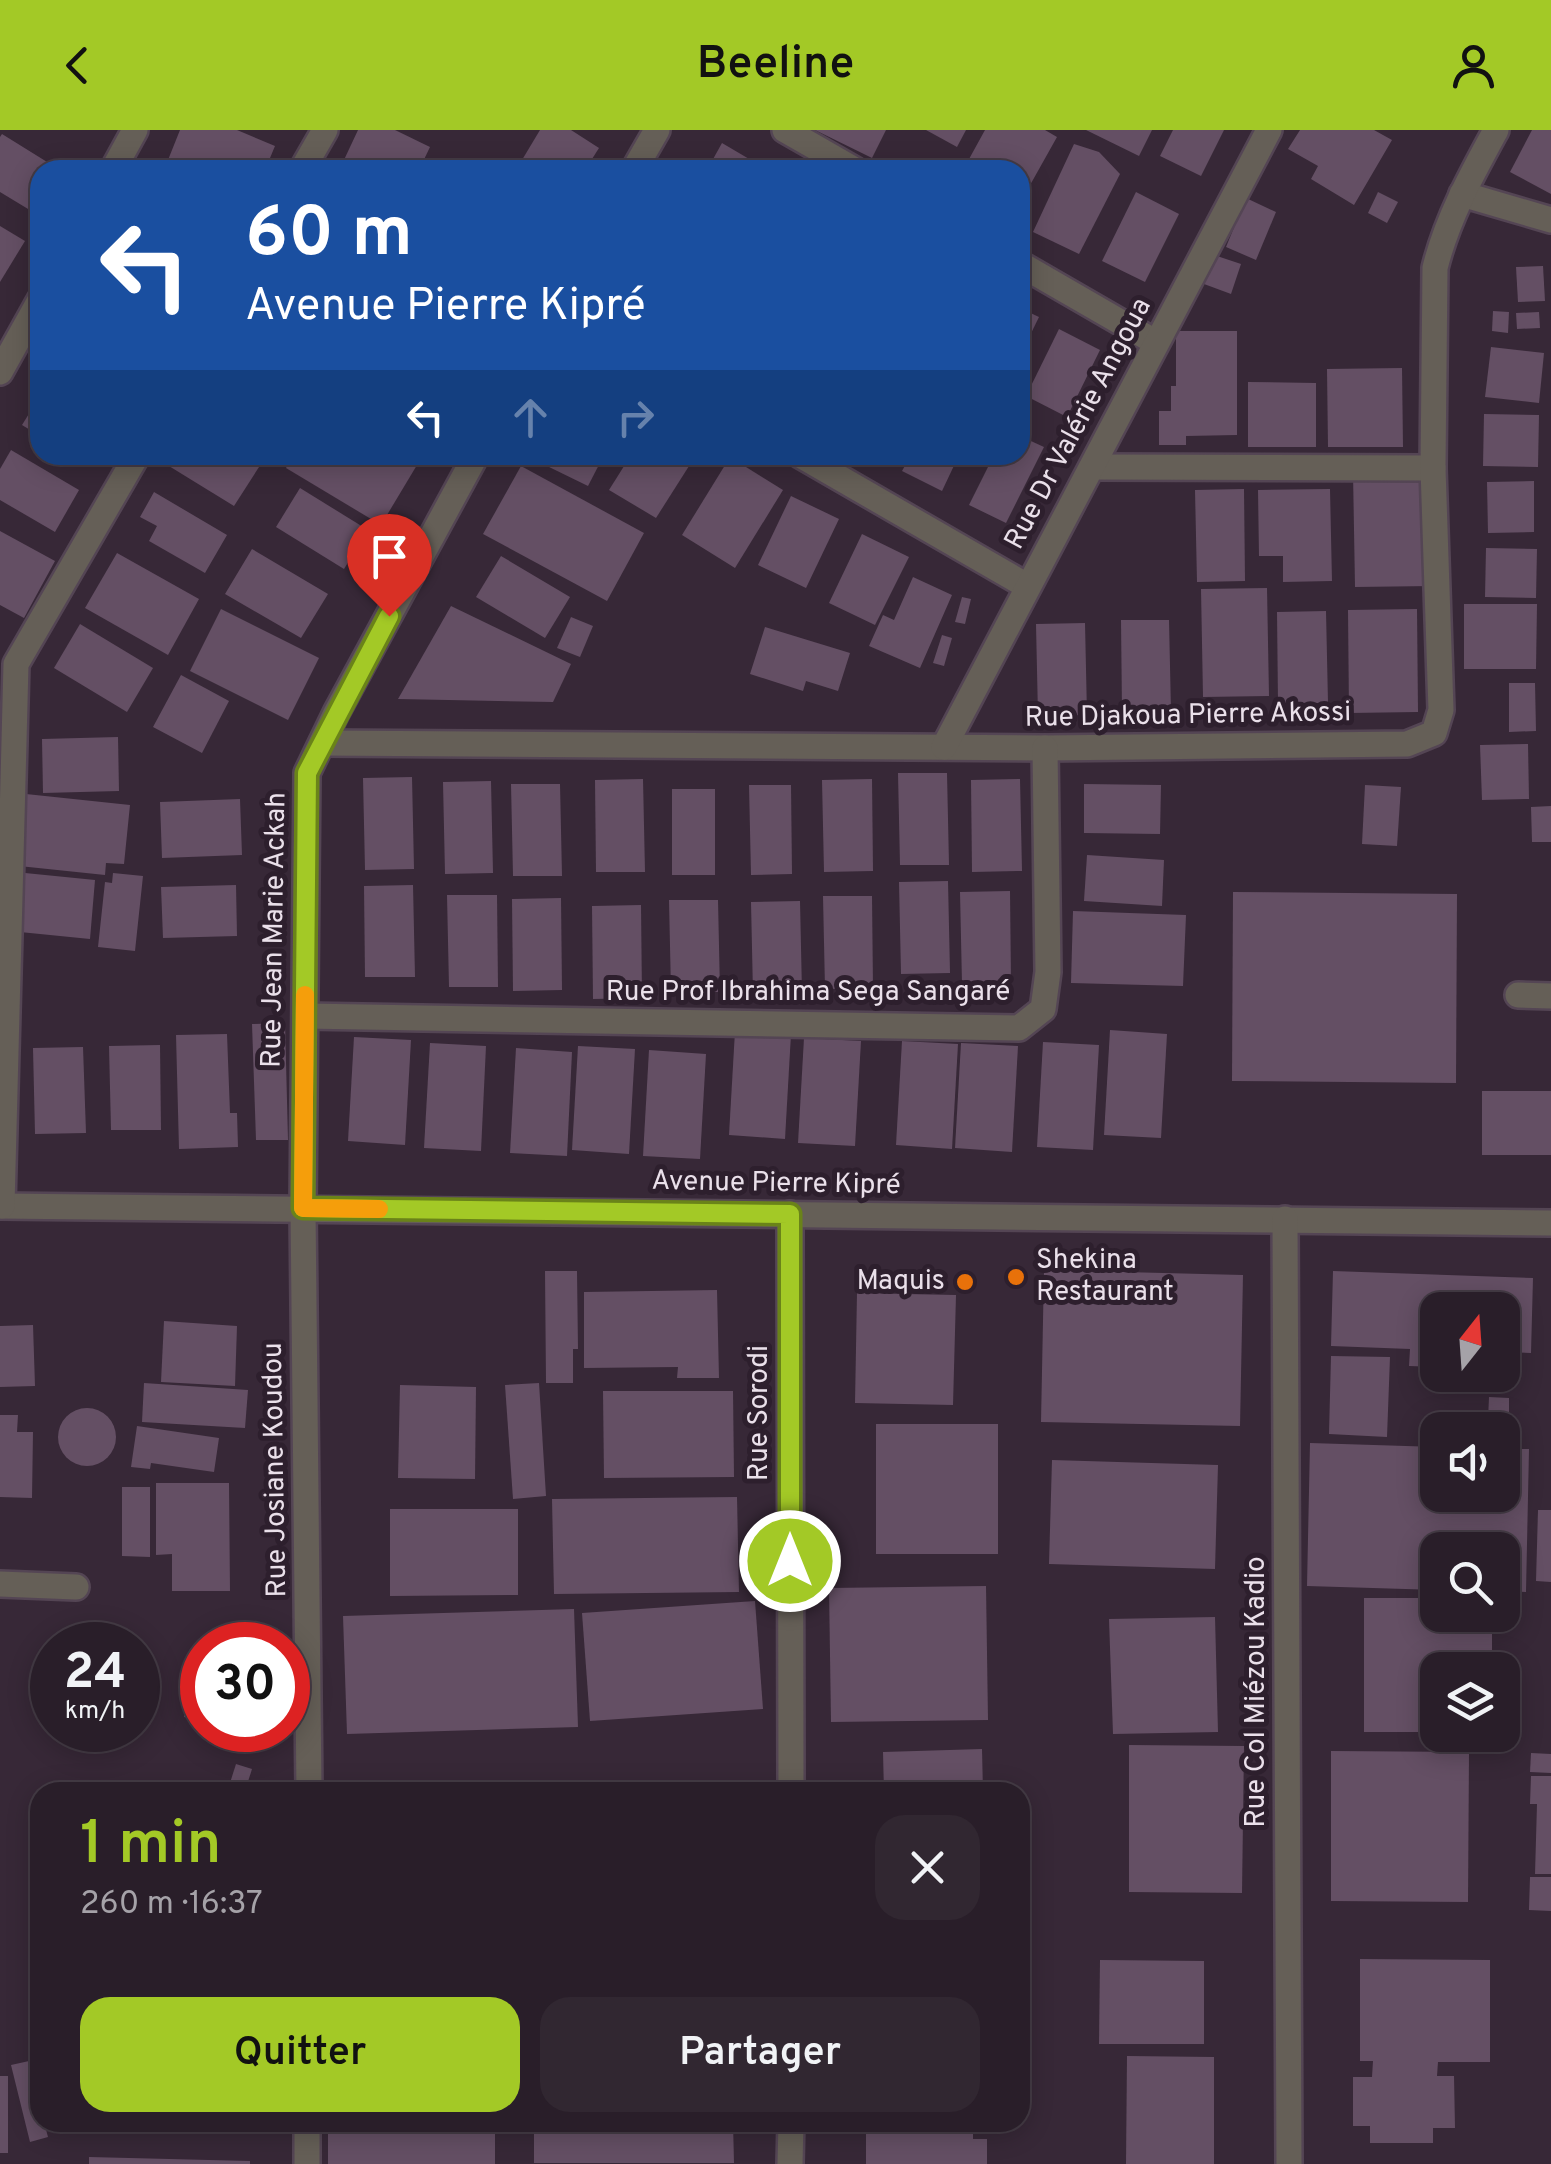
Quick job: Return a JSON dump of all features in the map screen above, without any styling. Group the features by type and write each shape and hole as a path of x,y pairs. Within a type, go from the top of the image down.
{"street":[{"path":"118,160 135,130"},
{"path":"308,160 325,130"},
{"path":"640,160 656,130"},
{"path":"786,130 838,160"},
{"name":"Rue Dr Valérie Angoua","path":"944,747 1268,130"},
{"name":"Rue Djakoua Pierre Akossi","path":"322,743 1045,748 1408,744 1434,733 1441,710 1433,468 1435,268 1462,194 1496,130"},
{"path":"1462,194 1551,220"},
{"path":"1030,270 1155,342"},
{"path":"0,372 30,318"},
{"path":"1,1206 8,658 131,465"},
{"name":"Rue Jean Marie Ackah","path":"303,1208 307,773 471,465"},
{"path":"817,465 1027,586"},
{"path":"1093,467 1433,468"},
{"name":"Rue Prof Ibrahima Sega Sangaré","path":"305,1016 1019,1028 1043,1010 1048,972 1045,748"},
{"path":"1518,995 1551,996"},
{"name":"Avenue Pierre Kipré","path":"1,1206 1551,1223"},
{"name":"Rue Josiane Koudou","path":"303,1208 309,1782"},
{"name":"Rue Sorodi","path":"790,1214 791,1782"},
{"name":"Rue Col Miézou Kadio","path":"1285,1219 1289,2164"},
{"path":"0,1584 76,1586"},
{"path":"307,2132 307,2164"},
{"path":"790,2132 790,2164"}],"building":[{"path":"180,130 237,130 275,146 269,160 168,160"},
{"path":"358,130 395,130 430,147 424,160 344,160"},
{"path":"540,130 571,130 599,148 591,160 522,160"},
{"path":"815,130 886,130 872,158"},
{"path":"926,130 966,130 957,147"},
{"path":"985,130 1045,130 1057,137 1030,185 1030,160 968,160"},
{"path":"1086,130 1152,130 1139,156"},
{"path":"1173,130 1224,130 1201,176 1160,156"},
{"path":"1300,130 1374,130 1392,140 1354,205 1311,179 1318,166 1288,149"},
{"path":"1532,130 1551,130 1551,194 1510,172"},
{"path":"2,134 44,160 30,160 30,210 0,192"},
{"path":"722,143 751,160 713,160"},
{"path":"1074,144 1099,152 1120,174 1079,254 1033,232"},
{"path":"1136,192 1179,214 1145,282 1102,261"},
{"path":"1378,192 1398,202 1387,223 1368,213"},
{"path":"1246,198 1276,212 1256,260 1226,247"},
{"path":"0,226 25,241 0,282"},
{"path":"1214,255 1241,264 1231,294 1204,284"},
{"path":"1543,266 1545,301 1518,302 1516,267"},
{"path":"1493,311 1509,312 1508,333 1492,331"},
{"path":"1539,312 1540,328 1517,329 1516,313"},
{"path":"1030,313 1039,317 1030,335"},
{"path":"1059,329 1100,350 1067,417 1030,398 1030,388"},
{"path":"1176,331 1237,331 1237,435 1186,436 1186,445 1159,445 1159,411 1171,411 1171,386 1176,386"},
{"path":"1491,347 1544,353 1539,403 1485,397"},
{"path":"1402,368 1403,447 1328,447 1327,369"},
{"path":"1248,382 1316,383 1316,447 1248,447"},
{"path":"30,412 30,430 22,425"},
{"path":"1484,414 1539,415 1538,467 1483,466"},
{"path":"1030,441 1044,447 1006,523 969,505 989,465 1030,465"},
{"path":"11,450 30,461 30,465 79,490 55,532 0,500 0,469"},
{"path":"167,465 256,465 259,467 234,506"},
{"path":"288,465 417,465 381,525 286,468"},
{"path":"548,465 599,465 588,486"},
{"path":"625,465 690,465 656,518 609,490"},
{"path":"725,465 743,465 783,490 735,568 682,535"},
{"path":"905,465 954,465 942,491 902,471"},
{"path":"521,466 644,533 607,601 483,534"},
{"path":"1431,471 1433,586 1355,587 1353,472"},
{"path":"1534,481 1534,532 1488,533 1487,482"},
{"path":"300,488 368,530 344,569 276,527"},
{"path":"1244,489 1245,581 1197,582 1195,490"},
{"path":"1330,489 1332,581 1283,582 1283,556 1259,556 1258,490"},
{"path":"154,492 227,535 205,573 149,541 157,526 140,517"},
{"path":"791,496 839,519 806,588 758,565"},
{"path":"0,531 55,561 24,618 0,605"},
{"path":"862,534 909,557 875,625 829,603"},
{"path":"1486,548 1537,549 1536,598 1485,597"},
{"path":"252,549 328,594 301,638 225,594"},
{"path":"117,553 199,599 168,655 85,608"},
{"path":"501,556 570,597 545,638 476,597"},
{"path":"913,577 952,595 920,668 869,646 883,615 894,620"},
{"path":"1267,588 1269,696 1203,697 1201,589"},
{"path":"962,597 971,599 965,624 955,622"},
{"path":"1464,604 1537,604 1536,669 1464,669"},
{"path":"451,606 571,664 553,702 398,699"},
{"path":"221,609 319,658 288,720 190,671"},
{"path":"1417,609 1418,712 1349,713 1348,610"},
{"path":"1326,611 1328,703 1278,703 1277,612"},
{"path":"571,617 593,626 580,657 557,648"},
{"path":"1121,620 1169,620 1171,712 1122,712"},
{"path":"1085,623 1087,715 1038,716 1036,624"},
{"path":"80,624 153,668 127,712 54,668"},
{"path":"765,627 850,653 838,691 806,681 803,691 750,674"},
{"path":"942,635 952,638 944,666 933,663"},
{"path":"181,675 229,701 202,753 153,727"},
{"path":"1509,683 1535,683 1536,731 1509,732"},
{"path":"118,737 119,791 43,793 42,739"},
{"path":"1528,744 1529,799 1482,800 1480,745"},
{"path":"898,773 947,773 949,865 900,865"},
{"path":"412,777 414,869 365,870 363,778"},
{"path":"643,779 645,872 596,872 595,780"},
{"path":"872,779 873,871 824,872 822,780"},
{"path":"1020,779 1022,871 972,872 971,780"},
{"path":"491,781 493,873 445,874 443,782"},
{"path":"511,784 560,784 562,876 513,876"},
{"path":"1084,784 1161,785 1160,834 1084,833"},
{"path":"749,785 791,785 792,874 751,875"},
{"path":"1365,785 1401,787 1397,846 1362,844"},
{"path":"672,789 715,789 715,875 672,875"},
{"path":"26,794 130,805 124,864 106,863 105,875 19,866"},
{"path":"240,799 242,855 162,858 160,802"},
{"path":"1551,806 1551,842 1532,842 1531,807"},
{"path":"1087,855 1164,860 1162,906 1084,901"},
{"path":"25,873 95,880 90,939 20,932"},
{"path":"113,873 143,876 135,951 98,947 105,882 112,883"},
{"path":"948,881 950,973 901,974 899,882"},
{"path":"236,885 237,936 163,938 161,887"},
{"path":"413,885 415,977 365,977 364,886"},
{"path":"1010,891 1011,983 962,984 960,892"},
{"path":"1233,892 1457,894 1456,1083 1232,1081"},
{"path":"447,895 497,895 498,987 449,987"},
{"path":"823,896 872,896 873,988 825,989"},
{"path":"561,898 562,990 513,991 512,899"},
{"path":"669,900 718,900 720,992 671,992"},
{"path":"800,901 802,993 753,994 751,902"},
{"path":"641,905 642,998 593,999 592,906"},
{"path":"1073,911 1186,915 1183,986 1071,983"},
{"path":"285,1023 288,1140 256,1140 252,1024"},
{"path":"1110,1030 1167,1034 1161,1138 1104,1135"},
{"path":"735,1031 791,1034 785,1139 729,1135"},
{"path":"227,1034 230,1113 237,1113 238,1147 179,1149 176,1035"},
{"path":"354,1037 411,1040 405,1145 348,1141"},
{"path":"804,1038 861,1041 855,1146 798,1143"},
{"path":"902,1041 958,1044 952,1149 896,1145"},
{"path":"1043,1042 1099,1045 1093,1150 1037,1147"},
{"path":"430,1043 486,1046 481,1151 424,1148"},
{"path":"961,1043 1018,1046 1012,1152 955,1148"},
{"path":"160,1045 161,1130 111,1130 109,1046"},
{"path":"578,1046 635,1049 629,1154 572,1150"},
{"path":"83,1047 86,1133 35,1134 33,1048"},
{"path":"516,1048 572,1052 567,1156 510,1153"},
{"path":"649,1050 706,1054 700,1159 643,1156"},
{"path":"1482,1091 1551,1091 1551,1155 1482,1155"},
{"path":"1044,1270 1243,1275 1240,1426 1041,1422"},
{"path":"545,1271 577,1271 578,1349 573,1349 573,1383 546,1383"},
{"path":"1333,1271 1533,1278 1531,1353 1520,1353 1520,1292 1420,1292 1420,1366 1409,1366 1410,1349 1331,1346"},
{"path":"717,1290 719,1378 677,1378 678,1367 584,1368 584,1292"},
{"path":"857,1293 956,1295 953,1405 855,1403"},
{"path":"164,1321 237,1326 235,1386 161,1382"},
{"path":"33,1325 35,1386 0,1387 0,1326"},
{"path":"1331,1356 1390,1357 1387,1437 1329,1434"},
{"path":"144,1383 248,1390 245,1428 142,1422"},
{"path":"539,1383 546,1496 513,1499 505,1385"},
{"path":"400,1385 476,1387 475,1479 398,1478"},
{"path":"603,1391 733,1391 734,1477 604,1478"},
{"path":"1489,1397 1509,1398 1509,1412 1488,1412"},
{"path":"87,1408 108,1416 116,1437 108,1458 87,1466 66,1458 58,1437 66,1416"},
{"path":"0,1415 18,1415 17,1432 33,1432 32,1498 0,1497"},
{"path":"876,1424 998,1424 998,1554 876,1554"},
{"path":"137,1426 219,1438 214,1472 151,1463 150,1469 131,1467"},
{"path":"1310,1443 1420,1446 1420,1512 1520,1512 1520,1449 1529,1449 1526,1592 1520,1592 1520,1532 1420,1532 1420,1589 1307,1586"},
{"path":"1052,1460 1218,1465 1215,1569 1049,1564"},
{"path":"156,1483 229,1483 230,1591 172,1591 172,1554 156,1555"},
{"path":"122,1487 150,1487 150,1557 122,1556"},
{"path":"737,1497 739,1592 554,1594 552,1499"},
{"path":"390,1509 518,1509 518,1595 390,1596"},
{"path":"1538,1510 1551,1510 1551,1582 1536,1581"},
{"path":"986,1586 988,1720 831,1722 829,1588"},
{"path":"1364,1598 1420,1598 1420,1632 1492,1632 1492,1652 1420,1652 1420,1732 1364,1732"},
{"path":"755,1601 763,1709 590,1721 582,1613"},
{"path":"574,1609 578,1727 347,1734 343,1616"},
{"path":"1215,1617 1218,1732 1113,1734 1109,1619"},
{"path":"1129,1745 1244,1746 1242,1893 1129,1892"},
{"path":"982,1749 983,1782 884,1782 883,1752"},
{"path":"1331,1751 1469,1752 1468,1902 1331,1901"},
{"path":"1531,1753 1551,1754 1551,1773 1530,1772"},
{"path":"236,1764 252,1769 248,1782 230,1782"},
{"path":"1531,1776 1551,1776 1551,1874 1535,1874 1537,1804 1530,1804"},
{"path":"1530,1877 1551,1877 1551,1911 1529,1910"},
{"path":"1360,1959 1490,1960 1490,2062 1438,2062 1437,2076 1454,2076 1455,2128 1433,2128 1433,2143 1370,2143 1370,2126 1353,2126 1353,2077 1372,2077 1373,2061 1360,2061"},
{"path":"1100,1960 1204,1961 1204,2044 1099,2044"},
{"path":"1127,2056 1214,2057 1214,2164 1126,2164"},
{"path":"29,2061 30,2132 47,2132 48,2137 30,2142 11,2065"},
{"path":"0,2076 8,2076 8,2153 0,2153"},
{"path":"328,2132 495,2132 495,2164 328,2164"},
{"path":"534,2132 733,2132 734,2163 534,2163"},
{"path":"866,2132 973,2132 973,2139 987,2139 987,2164 866,2164"},
{"path":"89,2157 250,2161 250,2164 89,2164"}],"slow traffic":[{"path":"305,995 303,1208 379,1209"}],"place":[{"name":"Shekina Restaurant","path":"1016,1277"},
{"name":"Maquis","path":"965,1282"}],"route":[{"path":"389,616 307,773 303,1208 790,1214 790,1561"}]}
